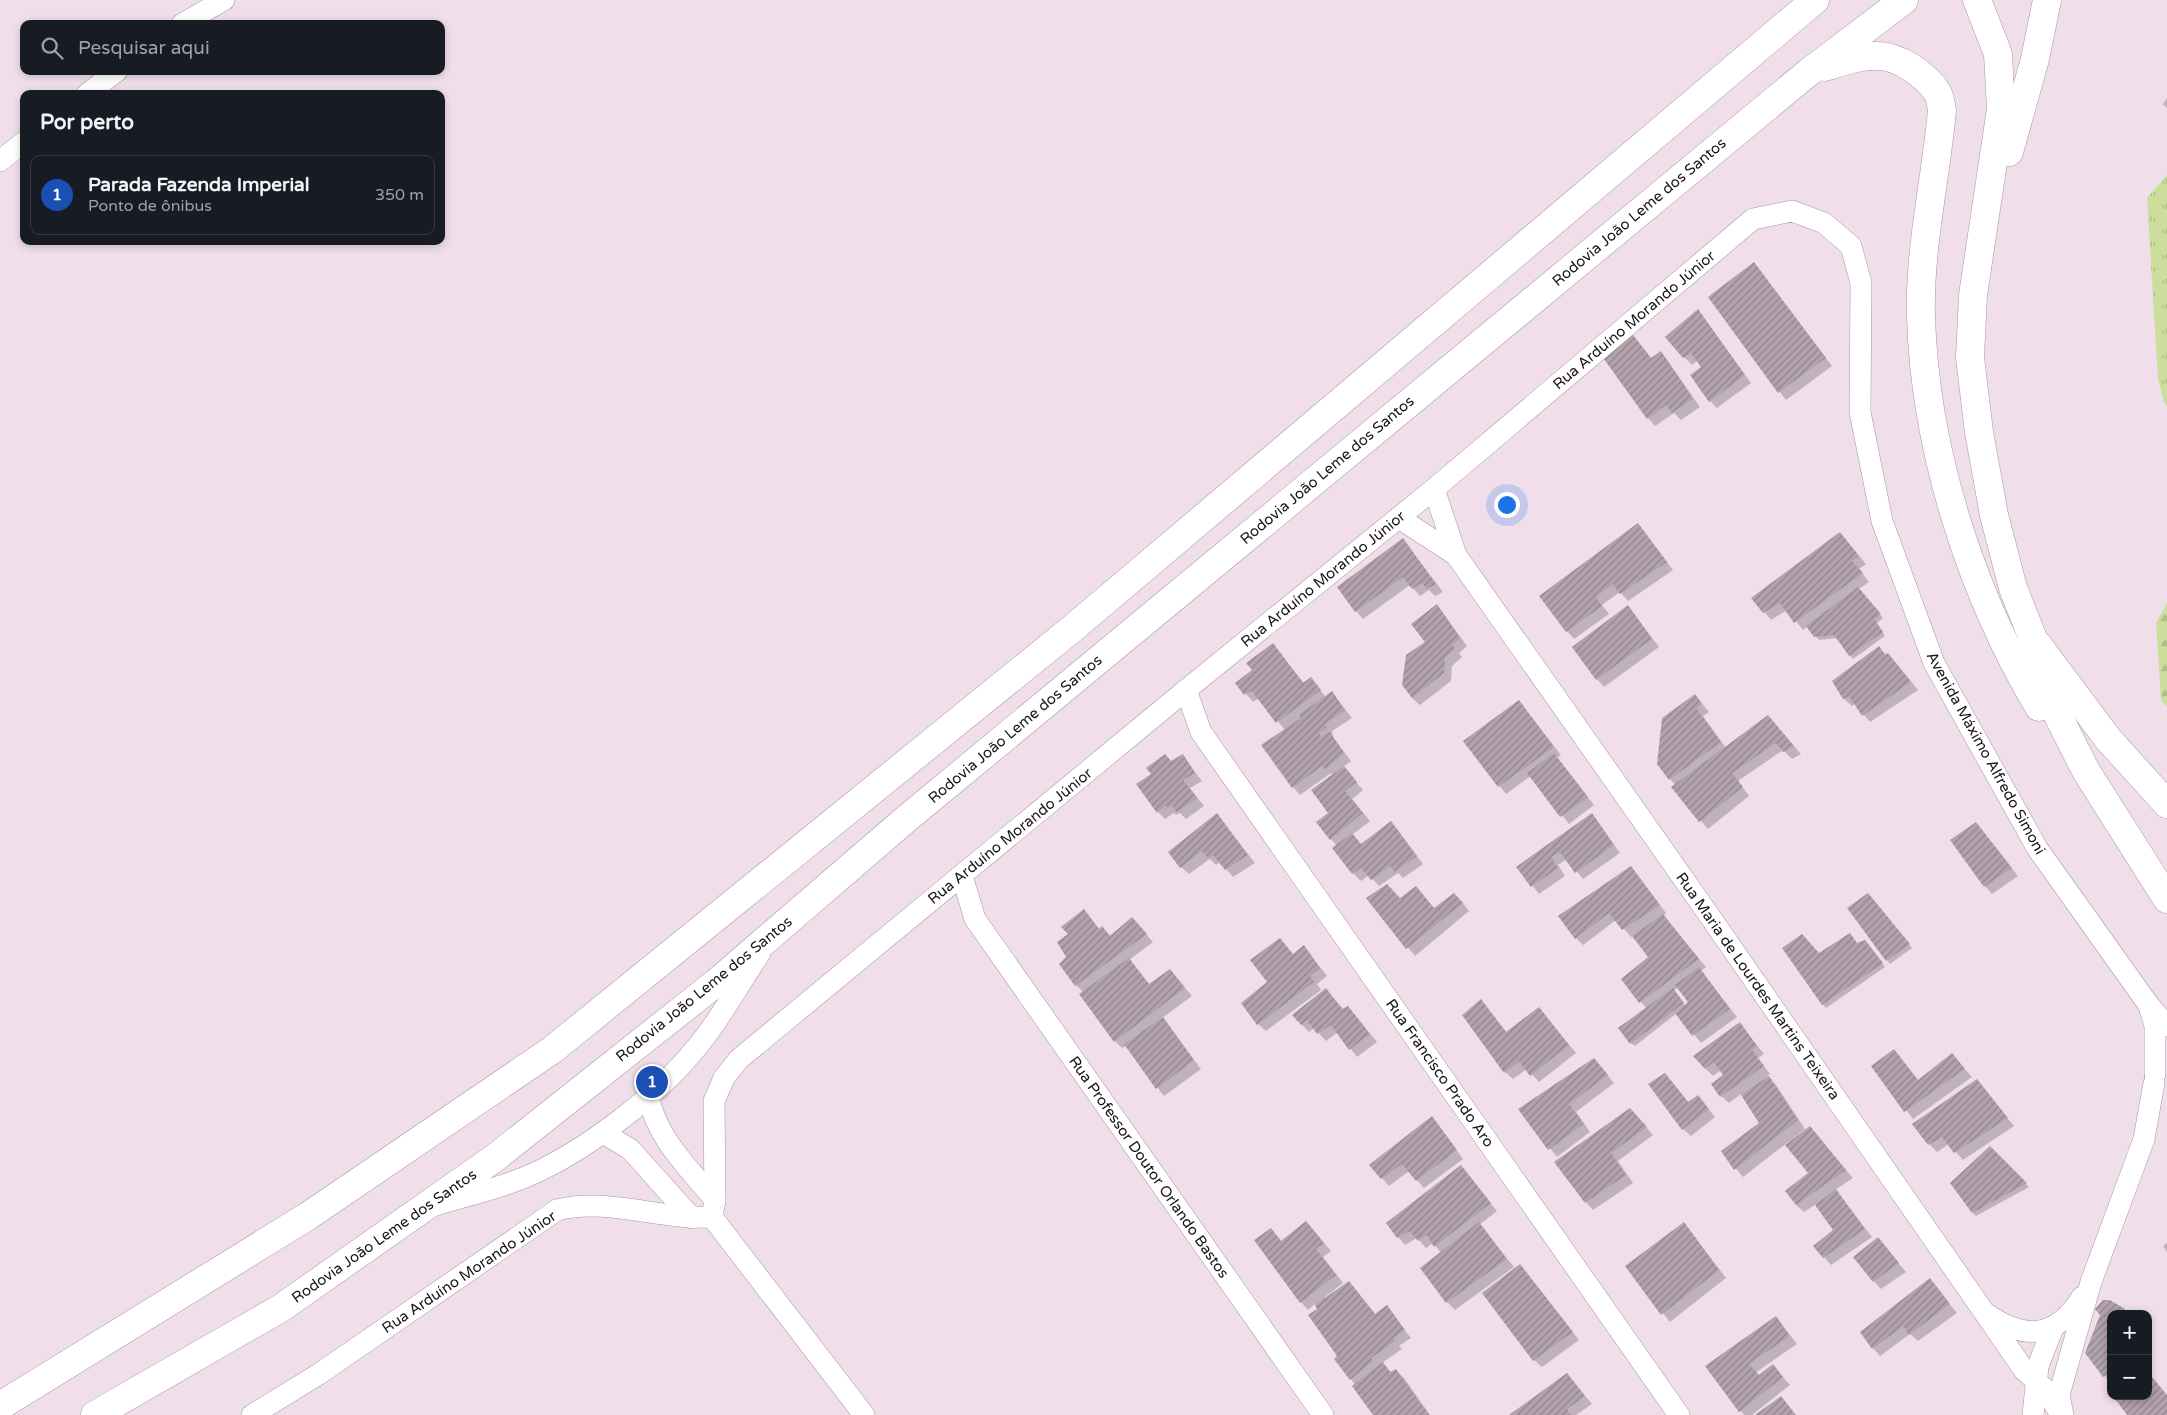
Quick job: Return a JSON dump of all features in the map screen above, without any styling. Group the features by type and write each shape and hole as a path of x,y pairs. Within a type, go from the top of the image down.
{"main road":[{"path":"0,1406 308,1216 552,1050 1073,628 1815,0"},
{"name":"Rodovia João Leme dos Santos","path":"95,1415 281,1308 496,1157 717,982 920,807 1809,72 1904,0"},
{"path":"1977,0 1998,54 2001,109 1982,248 1973,295 1970,358 1978,432 1998,533 2013,588 2032,636 2041,682 2086,771"},
{"path":"1982,248 2030,77 2047,0"},
{"path":"1809,72 1852,59 1879,56 1902,62 1922,76 1938,92 1942,110 1925,233 1921,316 1926,381 1945,477 1973,570 2012,659 2055,733 2086,771 2158,877 2167,899"},
{"path":"2032,636 2108,739 2167,804"}],"street":[{"path":"189,20 224,0"},
{"path":"92,90 112,75"},
{"path":"0,161 20,145"},
{"name":"Rua Arduíno Morando Júnior","path":"252,1415 319,1374 557,1210 575,1205 592,1205 706,1212 714,1101 724,1078 739,1059 1186,690 1399,518 1753,219 1792,211 1824,223"},
{"name":"Avenida Máximo Alfredo Simoni","path":"1824,223 1851,246 1861,283 1860,412 1882,521 1934,664 2036,848 2148,1004 2167,1026"},
{"name":"Rua Maria de Lourdes Martins Teixeira","path":"1434,489 1456,555 1711,918 2024,1370 2046,1390 2062,1415"},
{"name":"Rua Maria de Lourdes Martins Teixeira","path":"1399,518 1456,555"},
{"name":"Rua Francisco Prado Aro","path":"1186,690 1201,732 1680,1415"},
{"name":"Rua Francisco Prado Aro","path":"1166,708 1201,732"},
{"name":"Rua Professor Doutor Orlando Bastos","path":"962,876 975,919 1323,1415"},
{"name":"Rua Professor Doutor Orlando Bastos","path":"937,896 975,919"},
{"path":"419,1211 520,1179 544,1169 603,1133 648,1096 692,1054 775,932"},
{"name":"Avenida Máximo Alfredo Simoni","path":"2144,1139 2159,1072 2155,1026 2148,1004"},
{"path":"2159,1072 2156,1091 2167,1103"},
{"path":"648,1096 656,1123 706,1212 864,1415"},
{"path":"2062,1415 2058,1395 2091,1282 2144,1139 2154,1124 2167,1114"},
{"path":"603,1133 630,1149 706,1212"},
{"path":"1984,1312 2006,1326 2018,1330 2037,1332 2053,1328 2065,1319 2091,1282"},
{"path":"2033,1415 2038,1366 2053,1328"},
{"path":"2042,1415 2050,1413 2057,1415"}],"green space":[{"path":"2167,175 2167,405 2164,403 2158,378 2147,198"},
{"path":"2167,603 2167,706 2161,700 2156,623"}],"building":[{"path":"1754,262 1826,358 1778,393 1708,297"},
{"path":"1698,309 1745,375 1709,402 1690,375 1701,367 1691,353 1683,358 1665,337"},
{"path":"1630,331 1651,358 1661,351 1693,399 1672,413 1666,405 1647,419 1601,355"},
{"path":"1638,523 1667,562 1620,594 1613,584 1596,597 1602,606 1566,632 1539,596"},
{"path":"1840,532 1859,556 1852,561 1863,573 1794,623 1780,603 1763,613 1751,598"},
{"path":"1403,538 1436,584 1427,589 1422,583 1412,589 1403,577 1355,612 1337,587"},
{"path":"1858,587 1881,614 1874,619 1883,632 1849,656 1834,635 1814,637 1806,626"},
{"path":"1437,604 1460,638 1452,645 1455,649 1445,658 1444,673 1412,698 1402,685 1406,655 1425,642 1411,624"},
{"path":"1628,605 1652,639 1596,680 1572,647"},
{"path":"1273,643 1303,683 1311,677 1321,690 1276,723 1252,691 1244,695 1235,683 1252,670 1246,663"},
{"path":"1879,646 1885,655 1888,653 1911,682 1862,716 1849,696 1843,699 1832,681"},
{"path":"1332,691 1345,710 1325,724 1327,728 1319,733 1321,737 1330,732 1344,753 1325,769 1322,766 1292,788 1261,745 1301,718 1299,715"},
{"path":"1695,694 1702,704 1696,708 1721,742 1669,780 1657,764 1662,718"},
{"path":"1519,700 1554,747 1498,787 1463,741"},
{"path":"1768,715 1794,746 1783,752 1776,743 1732,773 1743,787 1699,822 1671,787"},
{"path":"1554,753 1588,797 1560,817 1527,773"},
{"path":"1165,754 1171,761 1183,754 1195,773 1183,780 1197,798 1177,812 1172,806 1168,808 1165,806 1157,813 1136,784 1151,774 1146,768"},
{"path":"1344,766 1357,782 1345,791 1363,813 1330,840 1316,822 1328,813 1311,790"},
{"path":"1217,813 1248,855 1225,870 1213,855 1208,858 1202,851 1180,868 1168,852"},
{"path":"1592,813 1614,845 1575,873 1560,852 1551,857 1558,868 1531,887 1516,867"},
{"path":"1391,821 1417,856 1395,872 1390,866 1371,880 1361,868 1352,874 1332,848 1352,833 1361,844"},
{"path":"1976,822 2012,868 1984,887 1950,840"},
{"path":"1631,866 1660,905 1622,930 1609,913 1575,939 1558,916"},
{"path":"1387,884 1400,898 1416,886 1434,908 1454,893 1463,903 1406,949 1366,898"},
{"path":"1868,893 1910,944 1886,961 1847,908"},
{"path":"1084,909 1099,929 1102,926 1110,936 1132,917 1147,934 1075,986 1059,964 1066,957 1057,942 1068,934 1061,927"},
{"path":"1663,914 1699,959 1639,1003 1621,979 1648,957 1632,936"},
{"path":"1850,933 1857,943 1865,940 1883,963 1822,1005 1782,948 1802,934 1819,953"},
{"path":"1280,938 1293,954 1304,945 1320,968 1310,976 1314,982 1257,1025 1241,1003 1267,982 1250,960"},
{"path":"1129,958 1149,984 1170,969 1185,988 1114,1042 1079,994"},
{"path":"1699,967 1730,1009 1692,1036 1675,1013 1688,1002 1675,985"},
{"path":"1326,988 1342,1009 1348,1006 1370,1034 1349,1050 1331,1025 1317,1034 1307,1020 1301,1025 1292,1015"},
{"path":"1673,988 1684,1003 1630,1044 1618,1028"},
{"path":"1481,999 1506,1032 1539,1007 1569,1045 1530,1076 1519,1061 1504,1073 1462,1015"},
{"path":"1163,1017 1194,1060 1156,1089 1124,1044"},
{"path":"1740,1022 1757,1046 1752,1050 1764,1066 1720,1097 1711,1084 1723,1075 1714,1062 1705,1069 1693,1056"},
{"path":"1894,1049 1918,1080 1952,1053 1965,1069 1904,1112 1871,1066"},
{"path":"1594,1058 1608,1075 1569,1104 1584,1124 1548,1150 1518,1109"},
{"path":"1665,1073 1688,1102 1698,1095 1709,1109 1682,1130 1648,1084"},
{"path":"1769,1076 1798,1120 1734,1170 1721,1151 1759,1123 1741,1095"},
{"path":"1977,1079 2008,1118 1954,1153 1942,1137 1928,1145 1912,1124"},
{"path":"1630,1108 1647,1127 1611,1153 1626,1175 1585,1203 1554,1162"},
{"path":"1432,1116 1457,1150 1416,1181 1402,1164 1381,1179 1369,1165"},
{"path":"1810,1126 1846,1170 1796,1205 1785,1191 1808,1173 1785,1145"},
{"path":"1990,1146 2027,1183 1972,1213 1950,1183"},
{"path":"1461,1165 1491,1203 1434,1247 1427,1235 1418,1241 1410,1231 1397,1238 1386,1223"},
{"path":"1836,1189 1865,1229 1823,1258 1813,1246 1833,1230 1815,1205"},
{"path":"1306,1221 1324,1243 1316,1249 1336,1275 1300,1303 1254,1240 1271,1228 1281,1241"},
{"path":"1479,1222 1507,1259 1446,1303 1420,1268"},
{"path":"1684,1222 1719,1270 1661,1315 1625,1266"},
{"path":"1878,1237 1899,1263 1873,1282 1853,1257"},
{"path":"1520,1264 1573,1332 1533,1361 1482,1293"},
{"path":"1930,1278 1950,1304 1909,1335 1903,1326 1872,1349 1860,1332"},
{"path":"1349,1281 1375,1314 1387,1305 1405,1330 1393,1338 1395,1341 1371,1358 1373,1361 1350,1380 1334,1359 1337,1356 1308,1315 1317,1309 1315,1305"},
{"path":"2103,1300 2110,1300 2125,1309 2107,1310 2107,1374 2103,1377 2085,1353 2100,1315 2095,1309"},
{"path":"1776,1316 1790,1336 1749,1364 1759,1375 1773,1364 1783,1377 1739,1412 1705,1366"},
{"path":"1383,1362 1390,1372 1396,1369 1429,1415 1373,1415 1352,1386"},
{"path":"1567,1373 1585,1396 1567,1409 1571,1415 1509,1415"},
{"path":"2152,1377 2167,1395 2167,1415 2127,1415 2116,1400 2152,1400"},
{"path":"1781,1396 1796,1415 1755,1415"}],"place":[{"name":"Parada Fazenda Imperial","path":"652,1082"}]}
